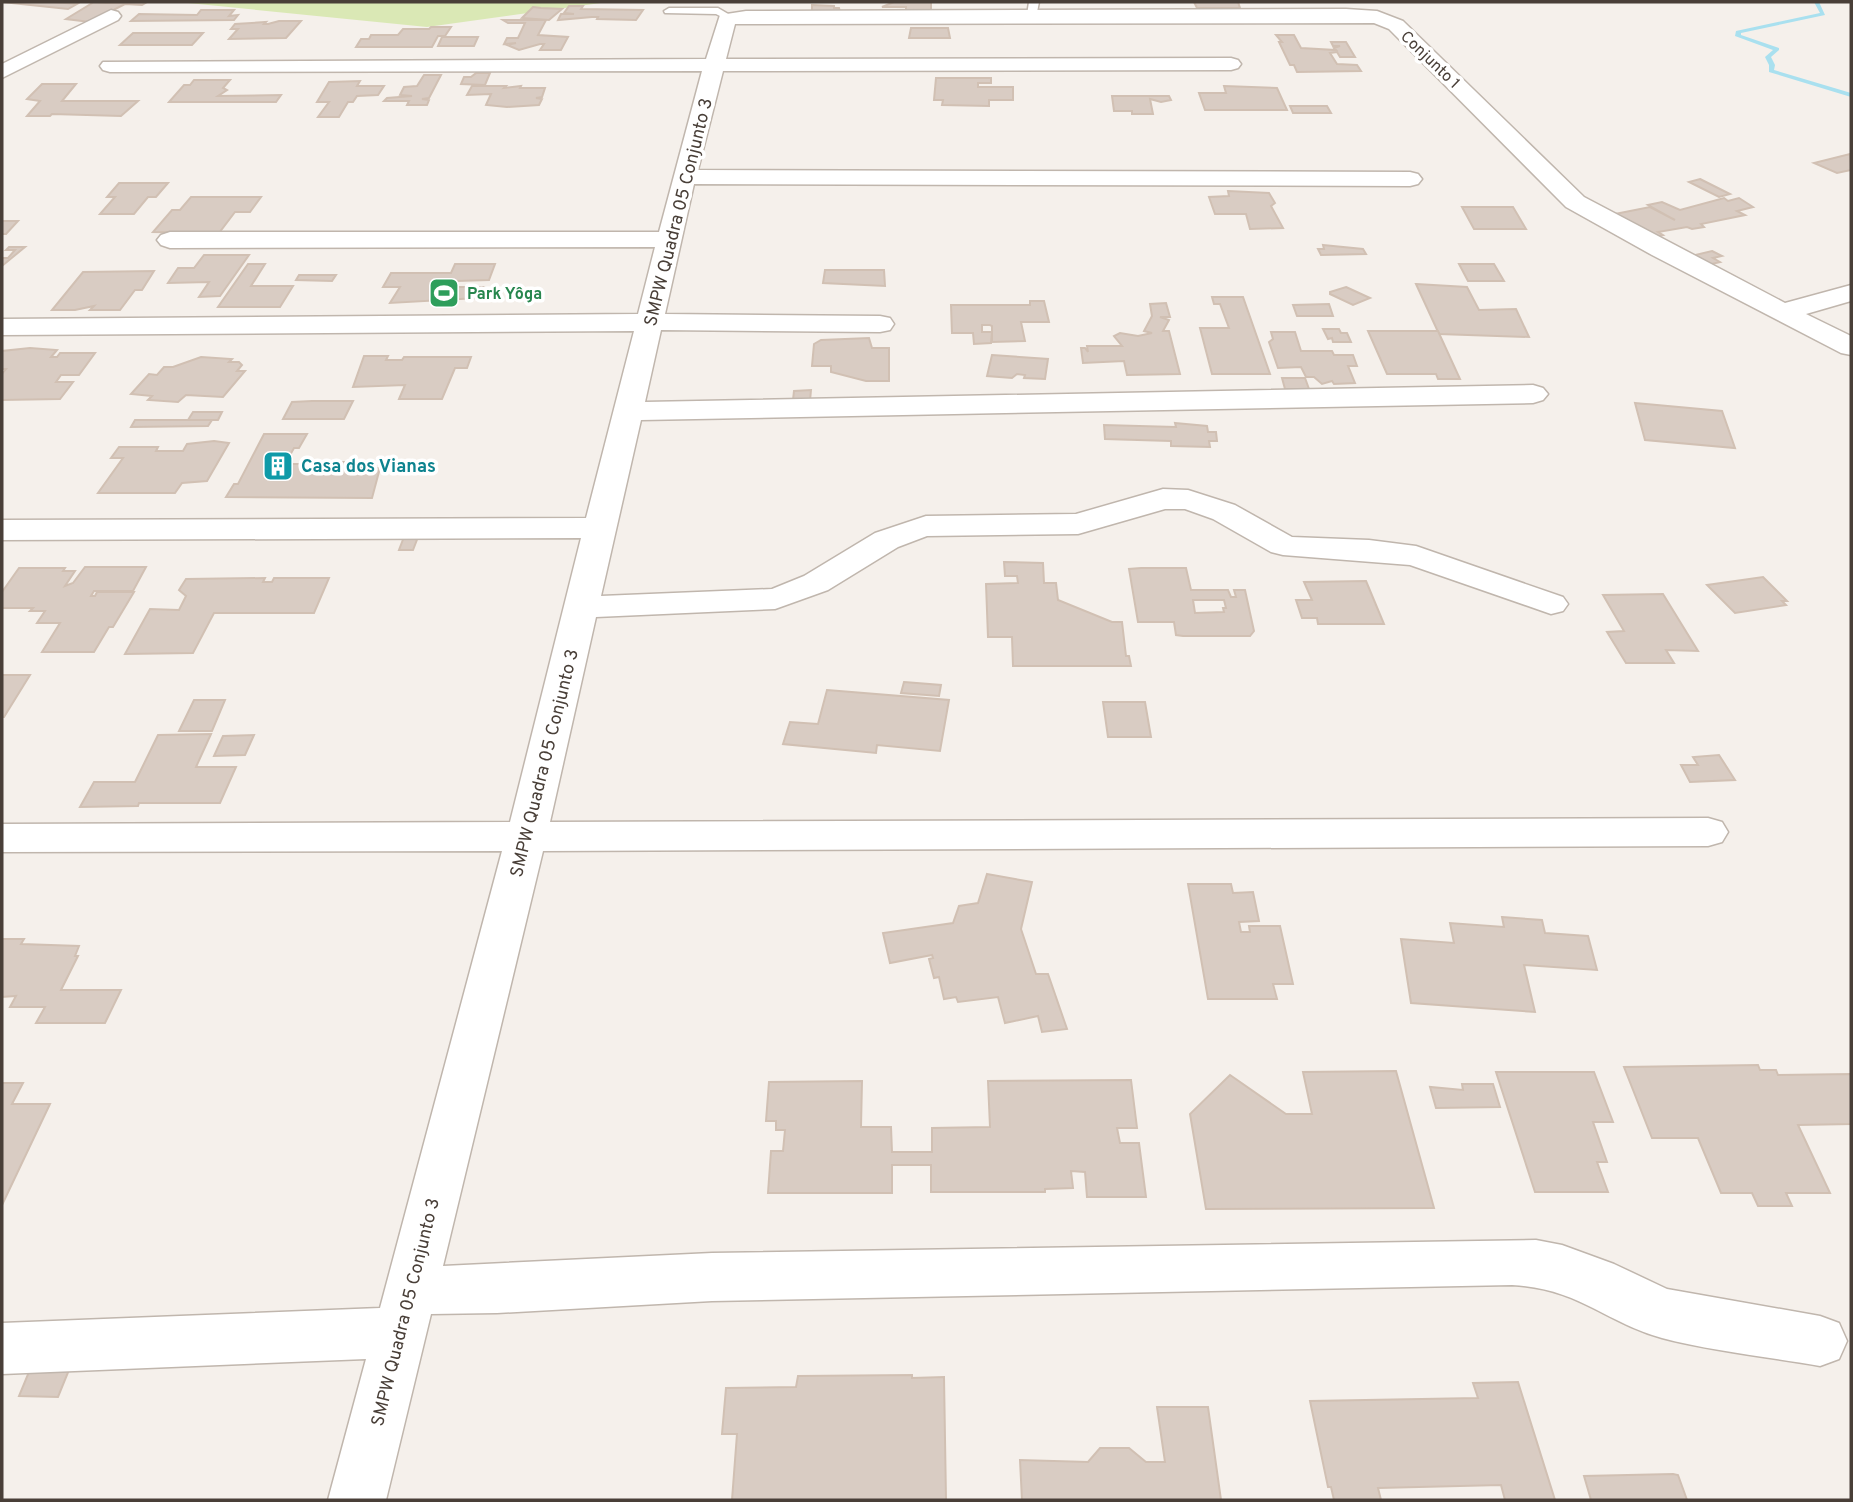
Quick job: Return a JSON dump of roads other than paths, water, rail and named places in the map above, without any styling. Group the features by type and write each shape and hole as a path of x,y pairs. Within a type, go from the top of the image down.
{"street":[{"name":"Conjunto 1","path":"727,21 1033,9 1346,15 1390,21 1575,202 1610,224 1851,347"},
{"path":"2,72 111,16"},
{"name":"SMPW Quadra 05 Conjunto 3","path":"357,1500 526,838 684,177 727,21"},
{"path":"110,66 1231,64"},
{"path":"684,177 1410,179"},
{"path":"170,240 671,239"},
{"path":"1782,312 1851,293"},
{"path":"2,327 880,324"},
{"path":"628,411 1533,394"},
{"path":"582,607 775,599 799,594 832,577 901,531 926,526 1078,524 1163,499 1205,504 1283,545 1307,550 1369,550 1416,556 1551,604"},
{"path":"2,530 598,528"},
{"path":"2,838 1708,832"},
{"path":"2,1349 74,1348 405,1311 497,1289 712,1277 1512,1262 1536,1263 1562,1269 1595,1281 1662,1313 1821,1341"}],"lane":[{"path":"669,11 718,11 727,21"}],"waterway":[{"path":"1817,2 1823,14 1738,32 1738,36 1777,49 1768,57 1772,65 1771,71 1851,95"}],"place":[{"name":"Park Yôga","path":"444,293"},
{"name":"Casa dos Vianas","path":"278,466"}]}
